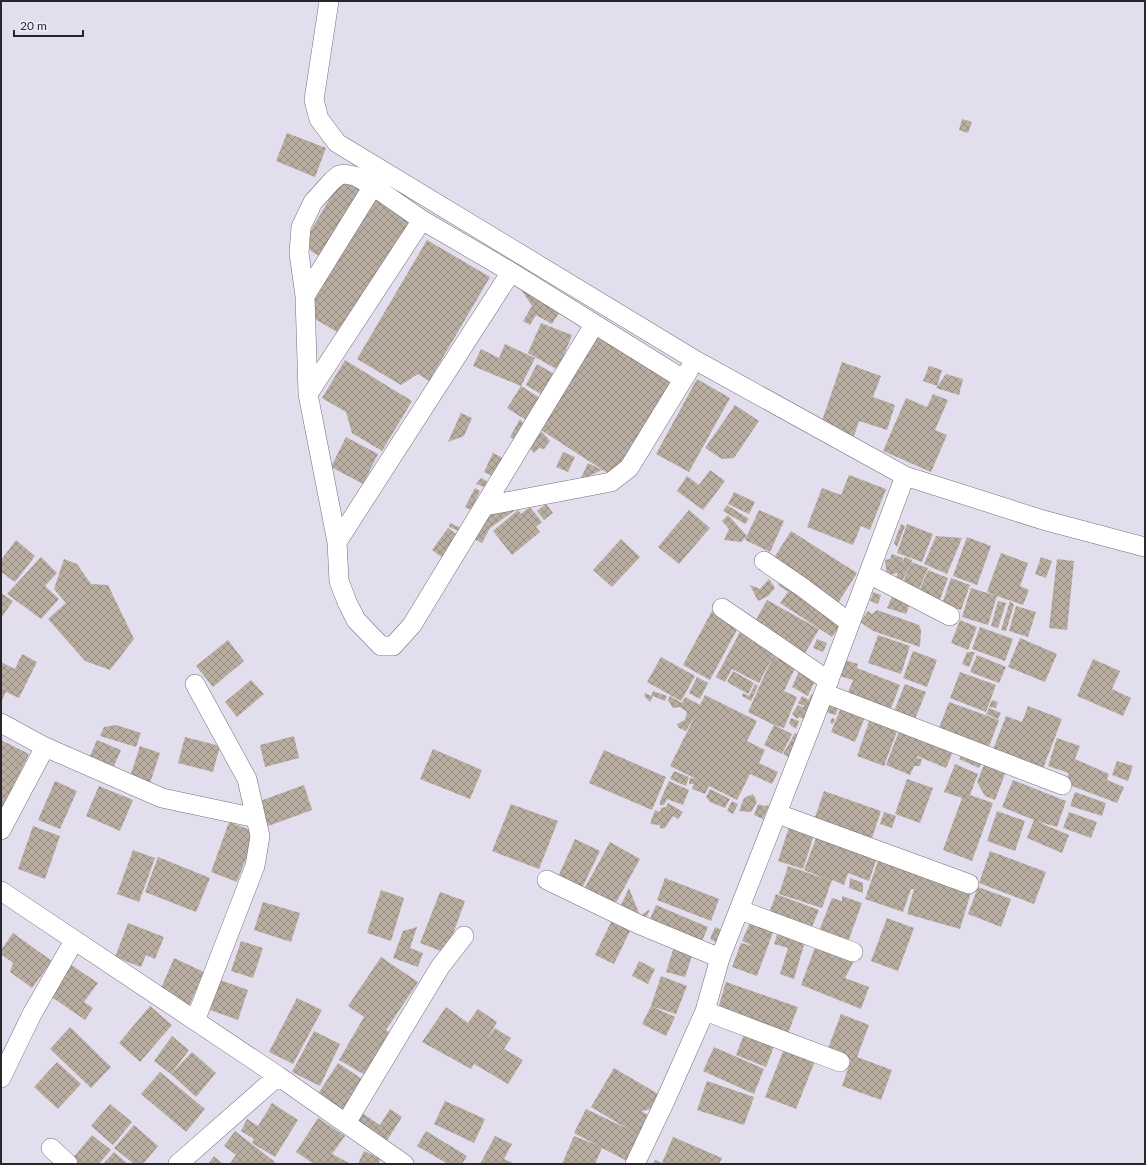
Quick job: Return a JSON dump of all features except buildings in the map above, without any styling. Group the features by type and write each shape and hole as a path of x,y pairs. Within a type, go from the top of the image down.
{"street":[{"path":"330,1 314,100 319,119 337,143 695,360 905,476 1042,520 1145,547"},
{"path":"594,325 412,625 393,646 380,646 356,620 339,581 337,542 308,394 305,296 299,253 301,228 313,202 339,175 355,176 373,186 422,220 511,272 683,380"},
{"path":"305,296 373,186"},
{"path":"308,394 422,220"},
{"path":"337,542 511,272"},
{"path":"485,506 611,482 629,468 695,360"},
{"path":"635,1164 705,1011 720,958 778,814 905,476"},
{"path":"764,561 850,623"},
{"path":"869,574 950,616"},
{"path":"722,608 826,687 1062,785"},
{"path":"194,1021 255,866 260,836 247,779 196,684"},
{"path":"1,723 45,747 162,798 256,818"},
{"path":"1,830 45,747"},
{"path":"778,814 969,884"},
{"path":"548,880 638,924 720,958"},
{"path":"1,891 278,1076 346,1123 393,1161"},
{"path":"740,910 853,952"},
{"path":"346,1123 440,967 464,936"},
{"path":"1,1078 29,1020 74,941"},
{"path":"705,1011 840,1062"},
{"path":"178,1164 278,1076"},
{"path":"52,1148 68,1164"}]}
